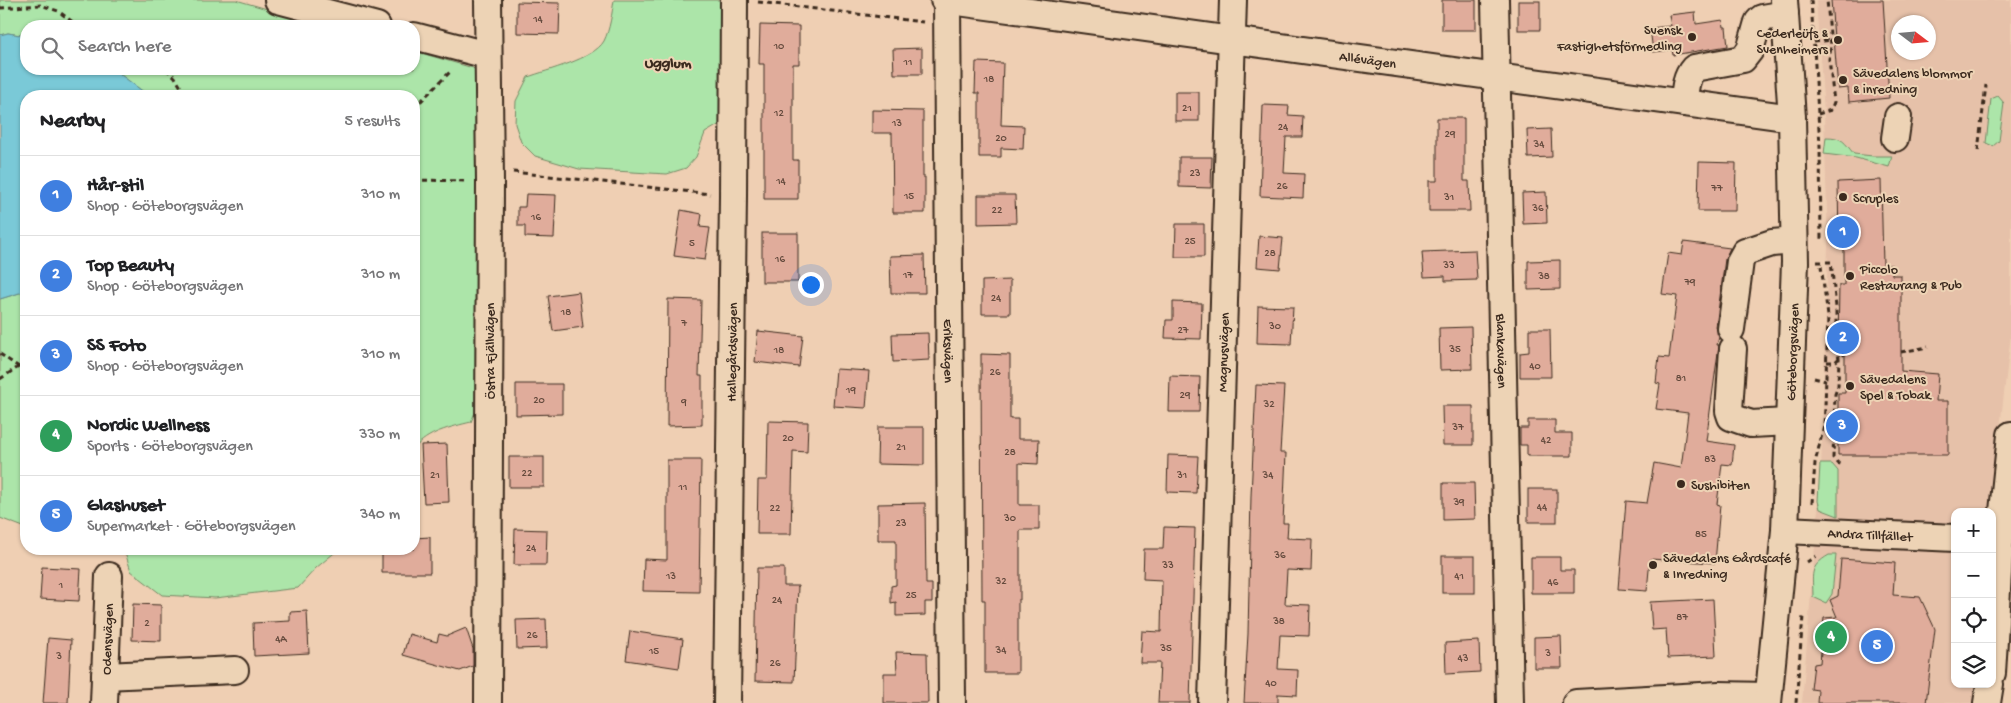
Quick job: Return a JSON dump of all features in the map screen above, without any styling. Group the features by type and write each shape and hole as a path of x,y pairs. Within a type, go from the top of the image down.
{"street":[{"path":"278,0 354,20"},
{"name":"Östra Fjällvägen","path":"488,0 479,53 490,175 488,703"},
{"name":"Hallegårdsvägen","path":"726,703 734,0"},
{"name":"Allévägen","path":"946,0 1792,118"},
{"name":"Eriksvägen","path":"946,0 952,703"},
{"name":"Magnusvägen","path":"1212,703 1233,0"},
{"name":"Blankavägen","path":"1495,0 1510,703"},
{"path":"1684,103 1686,82 1694,68 1743,58 1750,50 1758,22 1777,11"},
{"name":"Göteborgsvägen","path":"1768,699 1786,530 1794,242 1792,118 1777,11"},
{"path":"420,38 479,53"},
{"path":"1788,422 1751,424 1731,417 1729,411 1732,339 1740,261 1745,252 1772,243 1794,242"},
{"path":"1996,540 2011,435"},
{"name":"Andra Tillfället","path":"1786,530 1951,538"},
{"path":"1993,643 1996,553"},
{"name":"Odensvägen","path":"104,703 108,576"},
{"path":"105,676 234,670"},
{"path":"1988,703 1990,688"},
{"path":"1576,703 1768,699"}],"path":[{"path":"1818,114 1831,110 1834,102 1829,59 1832,40 1827,0"},
{"path":"0,8 41,5 58,11 70,20"},
{"path":"1814,42 1832,40"},
{"path":"420,103 479,53"},
{"path":"173,75 183,90"},
{"path":"1978,151 1986,85"},
{"path":"420,180 490,175 714,194"},
{"path":"1820,262 1831,262 1836,307 1836,346 1839,358 1838,386 1835,394 1833,458 1842,467"},
{"path":"1901,352 1928,347"},
{"path":"1827,362 1835,362 1845,353"},
{"path":"0,354 18,367 0,379"},
{"path":"1811,377 1826,380"}],"shaded area":[{"path":"1816,0 2011,0 2011,334 1992,508 1951,508 1951,688 1982,688 1980,703 1802,703 1821,472 1828,245 1824,113"}],"green space":[{"path":"0,0 236,0 305,20 20,20 20,35 8,33 0,35"},
{"path":"614,0 731,0 728,109 720,124 705,133 696,157 686,168 667,174 579,169 535,156 521,142 515,124 516,101 528,77 581,58 599,47 608,31"},
{"path":"420,53 473,68 480,75 484,176 477,192 483,199 484,391 471,422 432,434 420,442 420,90 141,90 121,75 420,75"},
{"path":"1998,96 2004,103 1999,141 1993,146 1986,143 1991,99"},
{"path":"1826,137 1840,139 1854,154 1892,156 1889,167 1856,158 1824,154"},
{"path":"20,293 20,526 0,518 0,299"},
{"path":"1820,464 1832,464 1838,471 1838,516 1820,509 1818,501"},
{"path":"126,555 332,555 316,568 298,588 215,598 162,595 131,571"},
{"path":"1829,555 1836,555 1832,594 1826,603 1813,597 1813,572 1822,559"}],"water":[{"path":"8,33 20,35 20,75 121,75 141,90 20,90 20,293 0,299 0,35"}],"building":[{"path":"1442,0 1476,0 1476,30 1442,30"},
{"path":"1831,0 1883,0 1889,98 1849,102 1848,88 1838,89"},
{"path":"1518,1 1540,1 1540,30 1518,30"},
{"path":"517,2 560,3 559,34 517,33"},
{"path":"1695,12 1696,24 1723,20 1724,27 1726,27 1728,46 1673,55 1672,50 1653,52 1650,28 1671,26 1669,15"},
{"path":"760,25 799,26 799,64 793,64 793,160 798,160 798,199 764,199 764,64 759,64"},
{"path":"922,48 922,74 894,74 893,49"},
{"path":"976,62 1003,63 1001,125 1024,126 1023,149 1001,148 1001,157 979,157 979,93 975,93"},
{"path":"1175,92 1199,92 1199,121 1175,121"},
{"path":"1263,105 1289,106 1288,115 1303,116 1302,137 1286,137 1284,173 1304,174 1303,198 1260,196"},
{"path":"872,110 923,111 925,213 893,213 892,133 872,133"},
{"path":"1437,118 1464,118 1464,181 1469,181 1470,211 1429,211 1429,181 1437,181"},
{"path":"1551,129 1552,157 1528,158 1527,130"},
{"path":"1179,157 1212,157 1211,188 1179,187"},
{"path":"1699,162 1736,163 1735,211 1698,211"},
{"path":"1881,180 1883,265 1892,265 1892,275 1901,275 1901,371 1938,374 1936,401 1948,401 1948,455 1838,455 1838,393 1845,393 1845,346 1838,346 1839,285 1844,285 1844,247 1839,247 1838,182"},
{"path":"1546,192 1547,223 1523,224 1522,193"},
{"path":"526,194 556,195 554,238 525,237 525,226 518,226 518,207 525,207"},
{"path":"978,195 1015,195 1016,223 978,224"},
{"path":"681,210 702,214 700,227 710,228 705,260 674,256"},
{"path":"1176,224 1204,224 1204,257 1175,257"},
{"path":"762,233 798,233 798,282 762,282"},
{"path":"1259,236 1283,238 1280,269 1257,267"},
{"path":"1684,242 1730,248 1725,259 1716,327 1719,337 1717,345 1719,345 1706,441 1734,445 1732,465 1722,464 1717,504 1720,505 1715,563 1650,559 1647,591 1619,589 1626,501 1647,503 1654,463 1681,468 1688,413 1656,409 1660,384 1656,383 1659,357 1669,358 1677,296 1662,294 1668,253 1682,255"},
{"path":"1475,250 1477,280 1445,281 1445,276 1424,277 1422,252"},
{"path":"924,255 925,293 891,293 890,256"},
{"path":"1560,260 1560,289 1528,290 1528,261"},
{"path":"1010,280 1010,314 982,314 982,281"},
{"path":"579,292 583,327 553,331 548,296"},
{"path":"668,299 701,300 699,376 702,376 702,425 667,426"},
{"path":"1173,302 1202,303 1201,339 1165,338 1166,320 1173,320"},
{"path":"1258,306 1293,307 1291,344 1257,343"},
{"path":"1471,327 1472,369 1440,370 1439,328"},
{"path":"1529,329 1550,329 1551,377 1520,377 1520,353 1529,352"},
{"path":"758,331 803,336 799,367 755,362"},
{"path":"928,333 929,360 893,362 892,334"},
{"path":"981,354 1010,355 1010,419 1018,419 1018,439 1039,439 1038,464 1019,463 1019,505 1039,505 1039,530 1020,530 1018,673 985,673 985,600 982,600"},
{"path":"836,369 869,371 866,408 833,406"},
{"path":"1170,376 1200,377 1199,412 1169,412"},
{"path":"516,384 562,384 562,414 516,415"},
{"path":"1256,385 1284,386 1280,453 1286,453 1283,523 1288,523 1287,538 1312,539 1311,571 1287,570 1285,604 1310,605 1309,636 1280,635 1278,669 1298,670 1297,695 1278,694 1278,703 1244,703"},
{"path":"1442,406 1473,406 1473,445 1443,445"},
{"path":"1528,420 1555,420 1555,433 1572,433 1572,456 1527,456 1527,445 1520,445 1520,428 1528,428"},
{"path":"768,421 808,422 807,452 793,451 791,534 757,534 758,480 767,480"},
{"path":"878,427 924,427 924,465 877,464"},
{"path":"447,444 449,502 424,503 421,445"},
{"path":"1168,455 1198,456 1196,493 1167,492"},
{"path":"509,457 544,457 544,487 509,487"},
{"path":"667,460 701,460 699,592 643,591 644,559 667,560"},
{"path":"1443,483 1474,483 1475,519 1443,520"},
{"path":"1528,489 1557,489 1557,522 1528,522"},
{"path":"925,503 926,584 932,584 932,602 925,602 925,615 896,616 896,602 891,603 891,586 896,585 896,540 878,540 878,504"},
{"path":"1164,527 1195,528 1190,703 1158,703 1160,663 1140,663 1142,631 1161,632 1162,580 1143,579 1144,549 1163,549"},
{"path":"515,529 547,530 546,565 514,565"},
{"path":"430,537 430,573 382,573 382,555 420,555 420,538"},
{"path":"1442,556 1475,556 1475,593 1442,593"},
{"path":"1531,557 1560,557 1560,570 1574,570 1574,593 1531,593"},
{"path":"1841,559 1895,563 1893,595 1920,597 1935,629 1926,703 1817,703 1818,690 1811,689 1814,664 1820,663 1824,618 1837,617 1830,600 1838,596"},
{"path":"42,567 81,569 79,601 40,599"},
{"path":"757,568 784,568 784,586 798,586 794,682 755,681"},
{"path":"1713,599 1716,656 1668,658 1666,629 1652,630 1650,602"},
{"path":"133,604 161,605 161,641 132,640"},
{"path":"307,611 309,653 254,656 253,623 290,621 290,612"},
{"path":"546,619 547,648 517,649 516,620"},
{"path":"466,628 473,649 473,666 460,671 403,655 409,634 437,642 439,634 447,636"},
{"path":"630,631 683,639 679,668 626,660"},
{"path":"1561,636 1562,668 1534,668 1534,637"},
{"path":"48,638 71,640 68,703 43,703"},
{"path":"1479,641 1480,672 1446,674 1445,643"},
{"path":"896,652 927,653 928,703 884,703 884,673 897,673"}],"place":[{"name":"Svensk Fastighetsförmedling","path":"1692,37"},
{"name":"Cederleüfs & Svenheimers","path":"1838,40"},
{"name":"Sävedalens blommor & inredning","path":"1843,80"},
{"name":"Scruples","path":"1843,197"},
{"name":"Hår-stil","path":"1843,232"},
{"name":"Piccolo Restaurang & Pub","path":"1850,276"},
{"name":"Top Beauty","path":"1843,338"},
{"name":"Sävedalens Spel & Tobak","path":"1850,386"},
{"name":"SS Foto","path":"1842,426"},
{"name":"Sushibiten","path":"1681,484"},
{"name":"Sävedalens Gårdscafé & Inredning","path":"1653,565"},
{"name":"Nordic Wellness","path":"1831,637"},
{"name":"Glashuset","path":"1877,646"}],"district":[{"name":"Ugglum","path":"668,62"}]}
